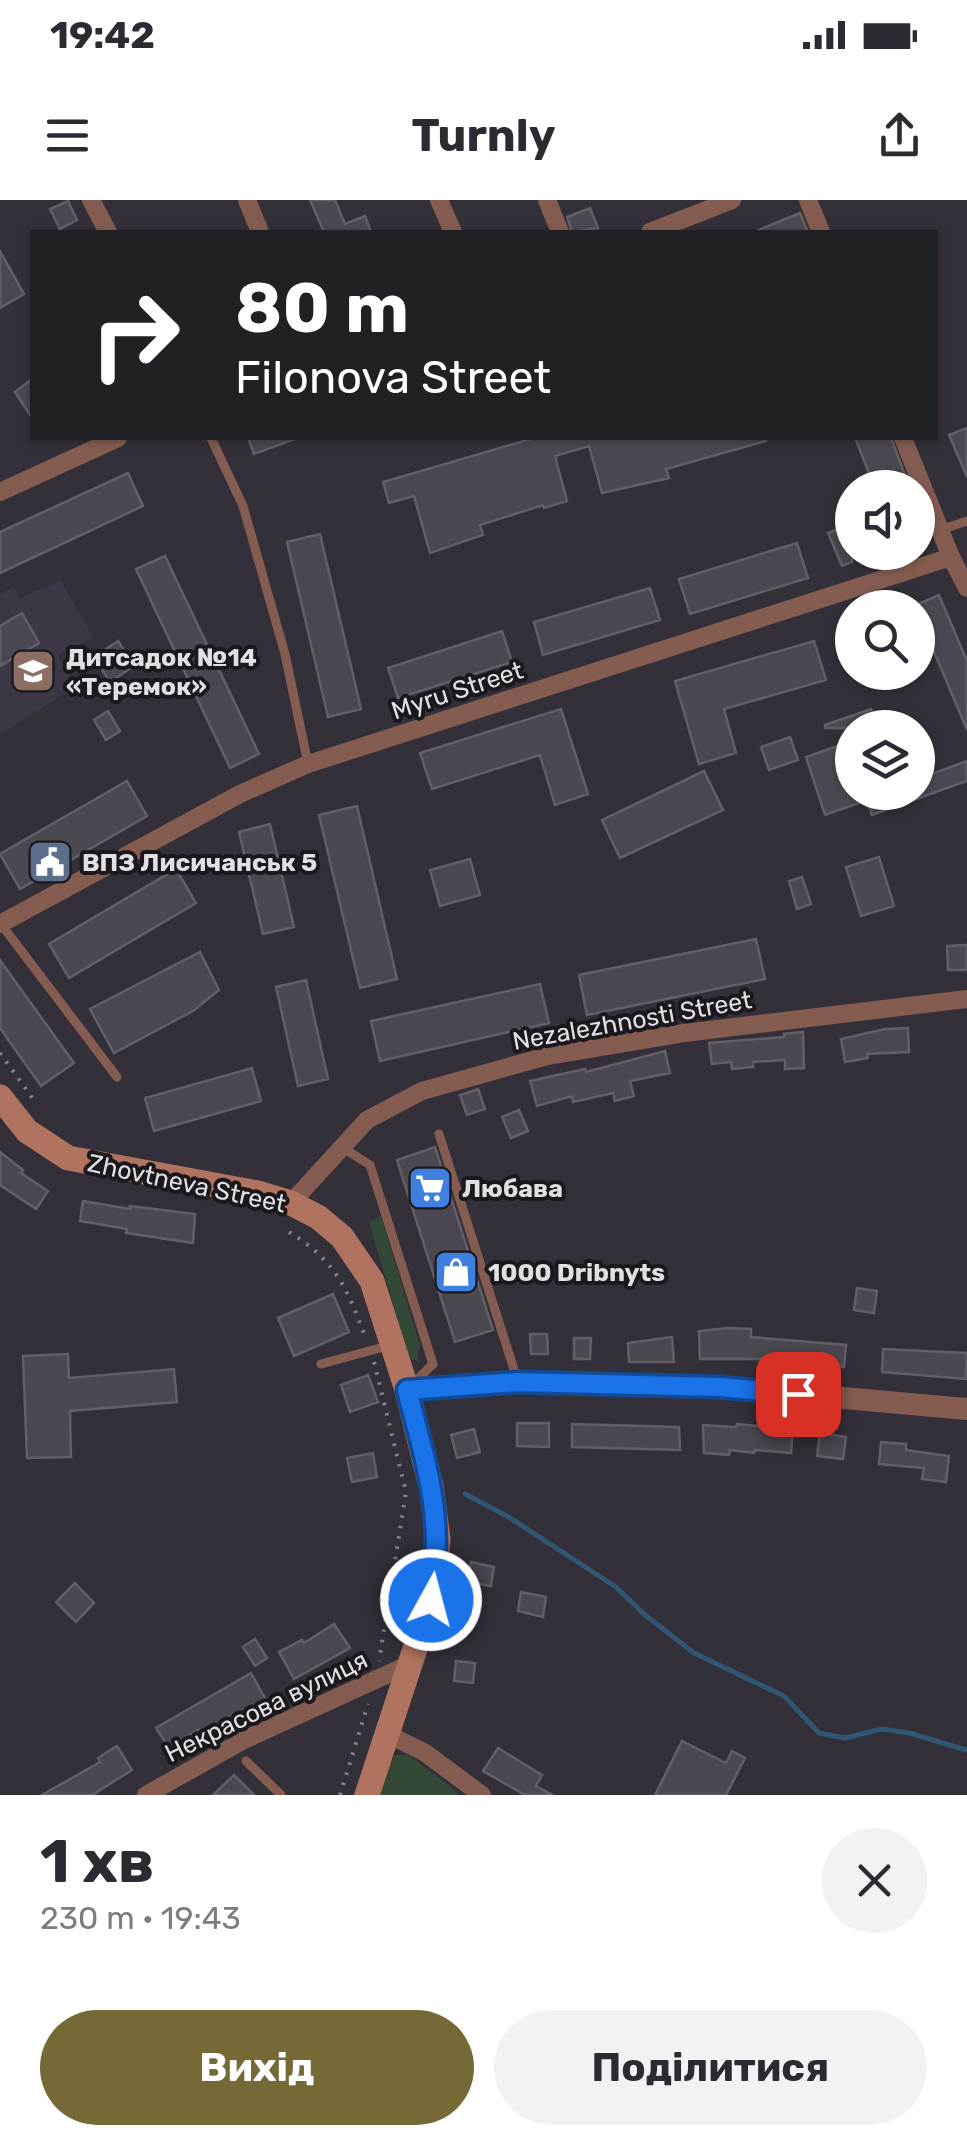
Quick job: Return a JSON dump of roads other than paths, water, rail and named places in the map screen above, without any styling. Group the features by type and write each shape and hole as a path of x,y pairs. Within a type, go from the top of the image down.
{"main road":[{"name":"Zhovtneva Street","path":"0,1097 27,1131 68,1158 258,1193 291,1203 342,1237 372,1281 382,1348 407,1390 431,1486 438,1540 431,1600 367,1795"}],"street":[{"path":"92,200 107,230"},
{"path":"247,200 259,230"},
{"path":"439,200 452,230"},
{"path":"547,200 559,230"},
{"path":"655,230 732,200"},
{"path":"808,200 821,230"},
{"path":"0,492 114,440"},
{"path":"905,440 951,558 967,588"},
{"name":"Myru Street","path":"0,923 240,794 308,764 951,558"},
{"name":"Nezalezhnosti Street","path":"291,1203 367,1120 422,1091 547,1056 684,1033 967,999"},
{"path":"407,1390 518,1382 720,1387 967,1409"},
{"name":"Некрасова вулиця","path":"146,1795 244,1740 410,1664"},
{"path":"387,1734 424,1752 482,1795"}],"lane":[{"path":"212,440 243,506 285,654 308,764"},
{"path":"940,530 967,522"},
{"path":"0,923 117,1077"},
{"path":"439,1134 518,1382"},
{"path":"342,1148 370,1165 433,1364 407,1390"},
{"path":"321,1364 382,1348"},
{"path":"246,1761 281,1795"}],"waterway":[{"path":"465,1494 507,1516 616,1587 694,1653 784,1696 819,1733 845,1738 882,1729 967,1750"}],"place":[{"name":"Дитсадок №14 «Теремок»","path":"33,671"},
{"name":"ВПЗ Лисичанськ 5","path":"50,862"},
{"name":"Любава","path":"430,1188"},
{"name":"1000 Dribnyts","path":"456,1272"}]}
